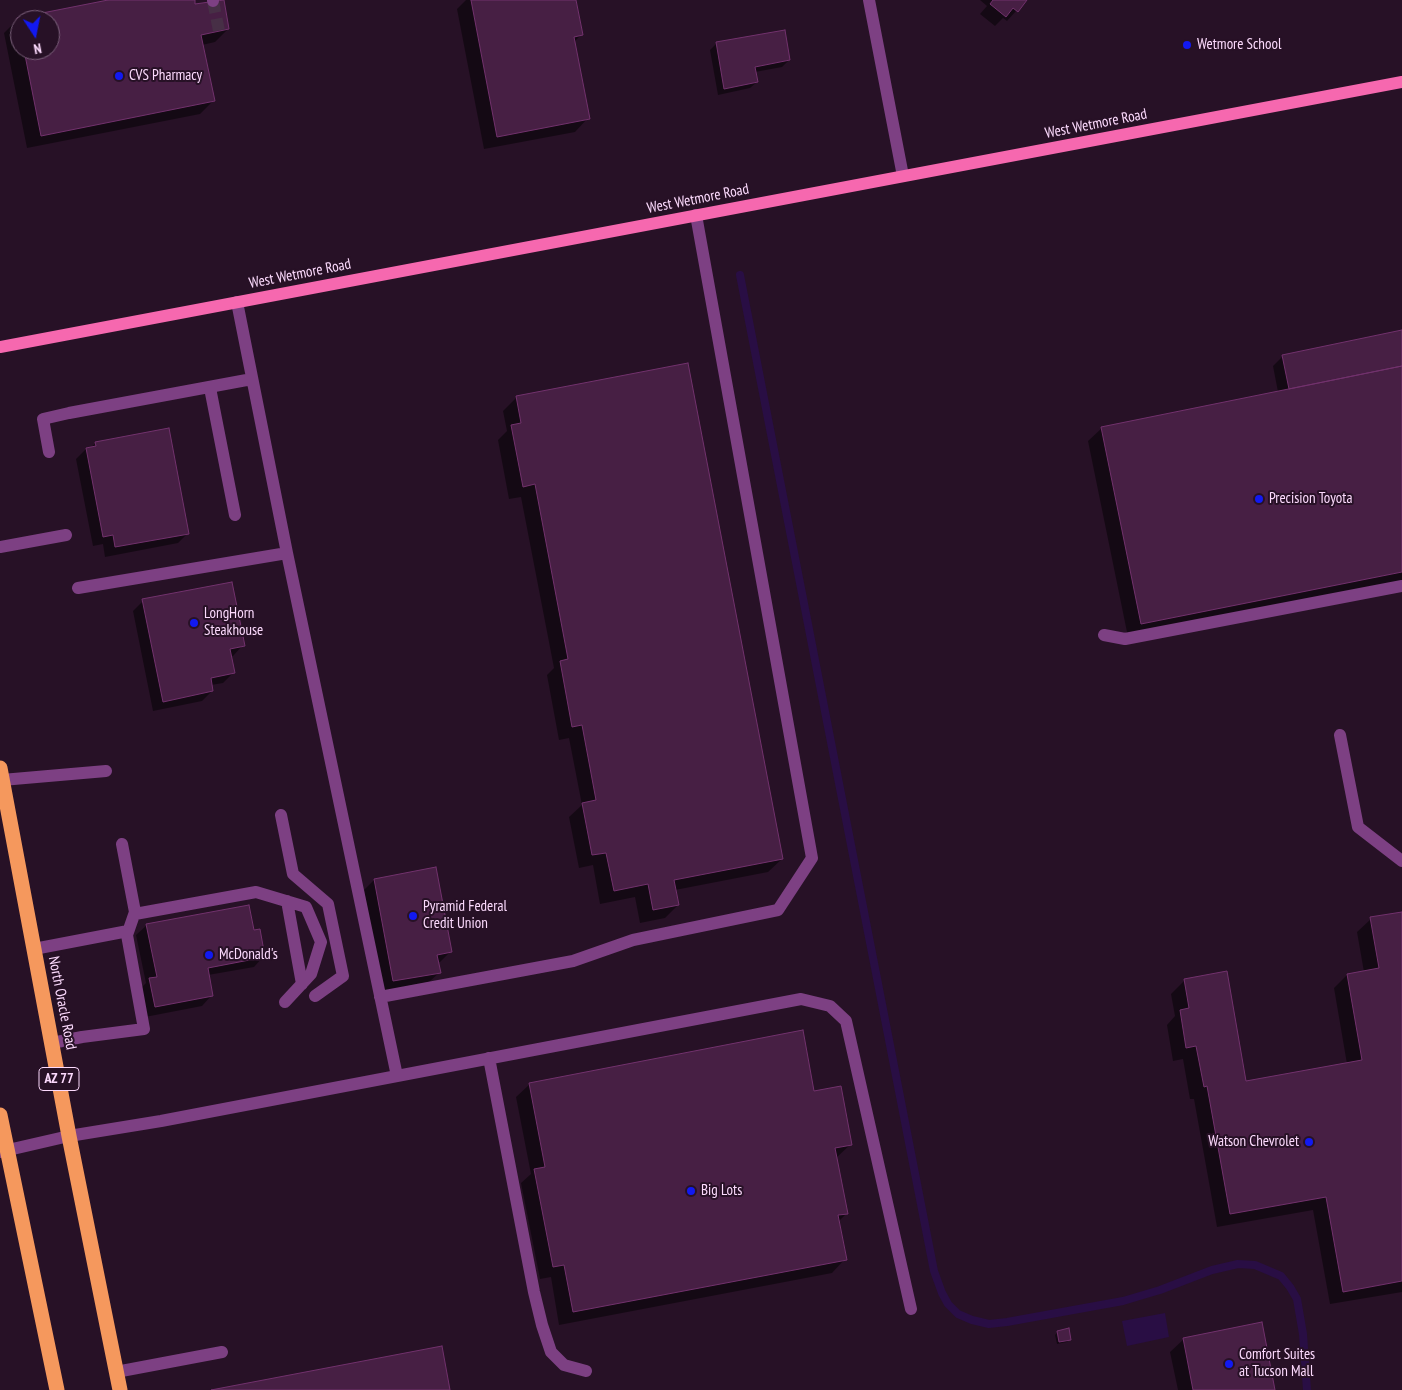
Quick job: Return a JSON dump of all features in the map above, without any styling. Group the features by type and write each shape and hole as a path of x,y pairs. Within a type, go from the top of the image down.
{"highway":[{"name":"North Oracle Road","path":"1,774 69,1136 120,1390"},
{"path":"0,1115 2,1154 57,1390"}],"main road":[{"name":"West Wetmore Road","path":"0,347 1402,82"}],"lane":[{"path":"869,0 903,176"},
{"path":"380,997 574,961 633,940 778,910 812,858 696,215"},
{"path":"237,302 287,553 397,1076"},
{"path":"49,452 43,419 252,379"},
{"path":"210,388 235,516"},
{"path":"0,547 66,535"},
{"path":"78,588 287,553"},
{"path":"1104,635 1125,639 1402,586"},
{"path":"1340,735 1358,826 1402,861"},
{"path":"1,774 106,771"},
{"path":"281,815 293,874 328,904 343,976 315,996"},
{"path":"52,1043 144,1029 127,935 135,914 122,844"},
{"path":"135,914 256,892 306,907 320,942 311,974 285,1002"},
{"path":"287,901 302,984"},
{"path":"34,949 128,931"},
{"path":"2,1154 69,1136 160,1121 801,999 830,1006 846,1021 911,1309"},
{"path":"489,1058 542,1325 551,1352 564,1364 586,1371"},
{"path":"116,1372 222,1352"}],"shaded area":[{"path":"1165,1313 1169,1337 1127,1346 1122,1321"}],"building":[{"name":"CVS Pharmacy","path":"108,0 195,0 195,4 224,0 229,29 201,35 215,101 41,136 26,60 60,60 60,10 57,10"},
{"path":"471,0 576,0 583,35 574,37 590,119 497,137"},
{"path":"993,0 1027,0 1018,12 1013,8 1006,17 990,4"},
{"path":"785,30 790,60 755,67 758,82 724,89 716,42"},
{"path":"1402,330 1402,366 1289,389 1282,355"},
{"path":"688,363 783,859 674,880 679,905 653,910 648,884 614,891 606,853 592,855 582,803 596,800 582,725 572,727 560,661 568,659 535,484 523,487 511,425 521,423 516,396"},
{"name":"Precision Toyota","path":"1402,366 1402,572 1141,624 1101,427"},
{"path":"169,428 189,534 115,547 113,535 103,537 86,448 96,446 95,442"},
{"name":"LongHorn Steakhouse","path":"232,582 245,646 230,649 235,673 211,678 213,691 163,702 142,599"},
{"name":"Pyramid Federal Credit Union","path":"436,867 452,952 437,955 441,973 393,981 374,879"},
{"name":"McDonald's","path":"249,905 254,930 260,929 265,957 208,968 213,996 155,1007 149,978 157,977 146,924"},
{"name":"Watson Chevrolet","path":"1402,912 1402,1281 1343,1292 1326,1197 1230,1214 1207,1086 1204,1087 1196,1046 1186,1048 1180,1010 1189,1008 1184,979 1227,971 1246,1081 1362,1060 1347,974 1379,968 1370,917"},
{"name":"Big Lots","path":"803,1030 814,1091 841,1086 852,1145 835,1148 848,1214 838,1215 847,1260 573,1312 564,1265 553,1267 534,1169 545,1167 529,1083"},
{"name":"Comfort Suites at Tucson Mall","path":"1262,1322 1275,1390 1193,1390 1183,1338"},
{"path":"1069,1328 1071,1340 1059,1342 1057,1331"},
{"path":"442,1346 450,1390 211,1390"}],"waterway":[{"path":"740,275 934,1271 942,1293 948,1304 958,1314 989,1324 1123,1301 1160,1290 1212,1270 1238,1264 1255,1265 1281,1276 1297,1299 1303,1334 1307,1390"}],"tunnel":[{"path":"213,1 219,31"}],"place":[{"name":"Wetmore School","path":"1187,45"},
{"name":"CVS Pharmacy","path":"119,76"},
{"name":"Precision Toyota","path":"1259,499"},
{"name":"LongHorn Steakhouse","path":"194,623"},
{"name":"Pyramid Federal Credit Union","path":"413,916"},
{"name":"McDonald's","path":"209,955"},
{"name":"Watson Chevrolet","path":"1309,1142"},
{"name":"Big Lots","path":"691,1191"},
{"name":"Comfort Suites at Tucson Mall","path":"1229,1364"}]}
